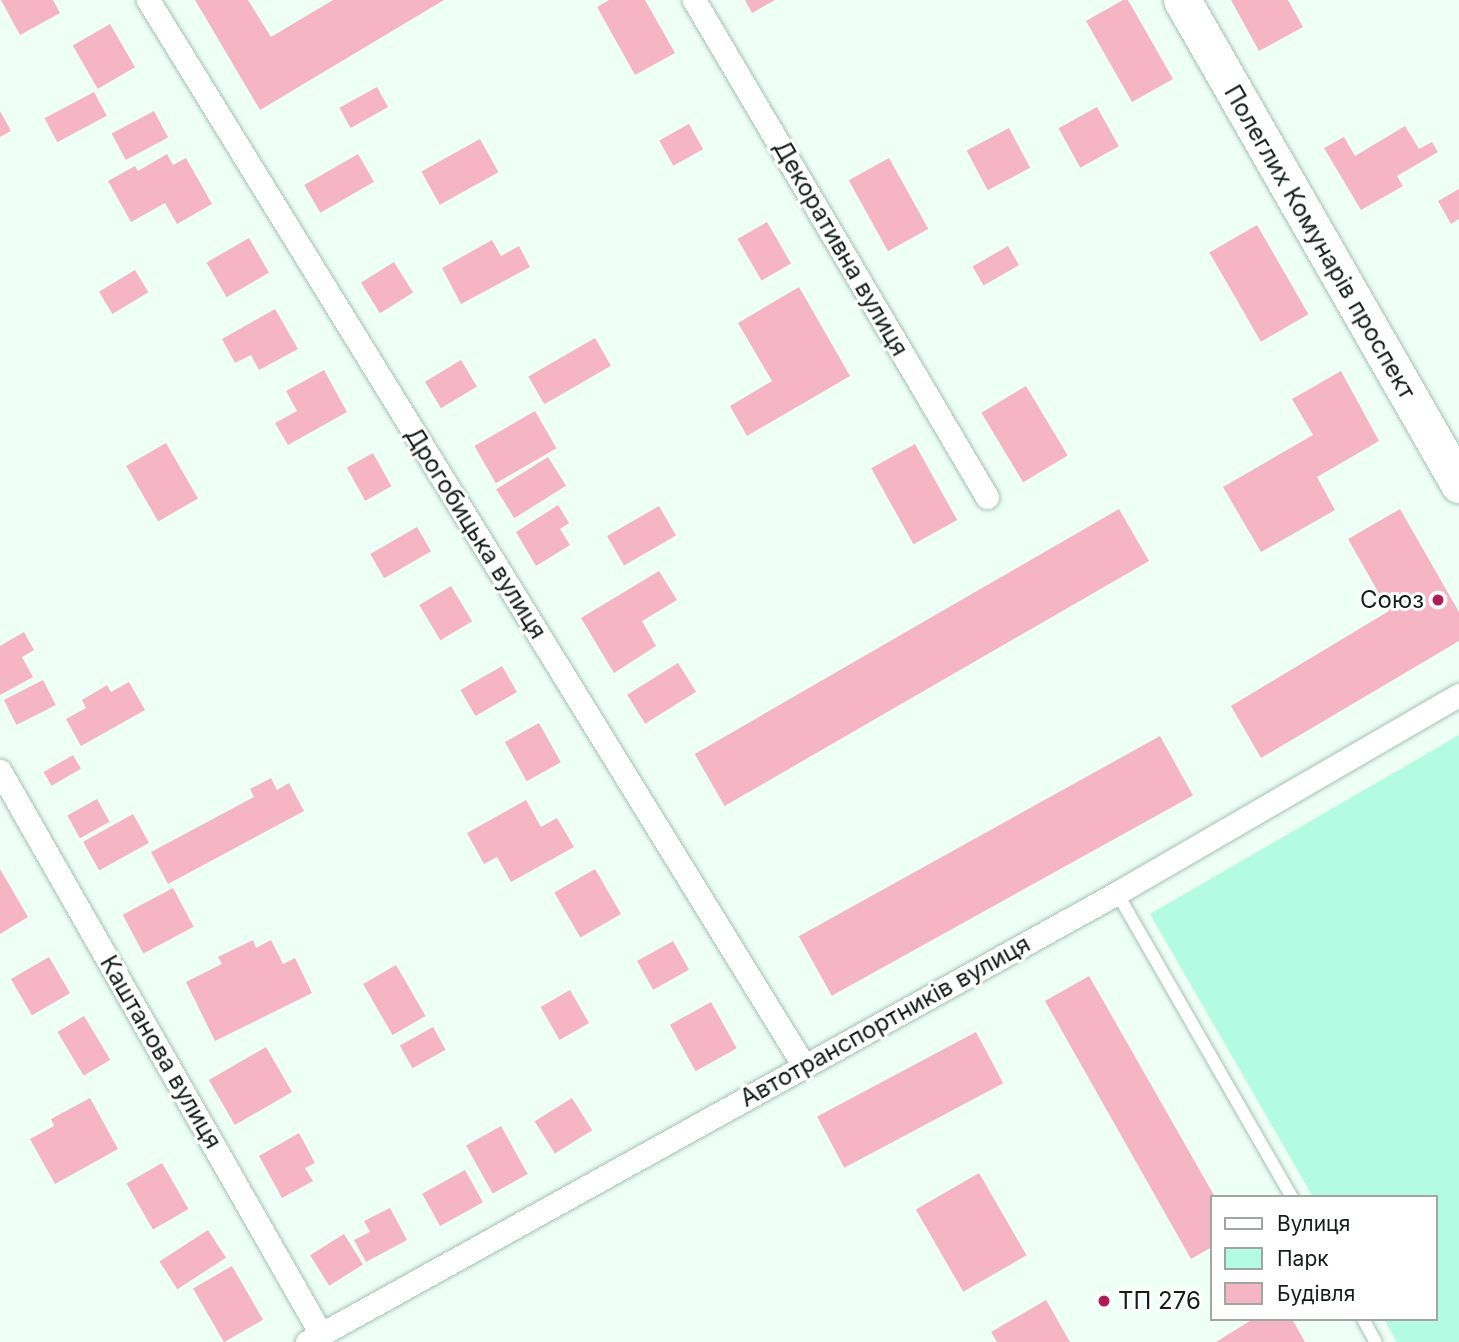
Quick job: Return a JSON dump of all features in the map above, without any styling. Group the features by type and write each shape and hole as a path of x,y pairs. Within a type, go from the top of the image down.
{"main road":[{"name":"Полеглих Комунарів проспект","path":"1182,0 1459,484"}],"street":[{"name":"Дрогобицька вулиця","path":"148,0 804,1066"},
{"name":"Декоративна вулиця","path":"694,0 987,497"},
{"name":"Автотранспортників вулиця","path":"314,1338 1116,893 1459,695"},
{"name":"Каштанова вулиця","path":"0,771 314,1338"}],"lane":[{"path":"1116,893 1291,1195"},
{"path":"1364,1321 1376,1342"}],"green space":[{"path":"1459,735 1459,1342 1397,1342 1385,1321 1438,1321 1438,1195 1312,1195 1150,914"}],"building":[{"path":"1,0 53,0 60,13 20,35"},
{"path":"195,0 248,0 271,37 333,0 444,0 260,110"},
{"path":"609,0 645,0 675,53 635,75 597,7"},
{"path":"745,0 775,0 752,13"},
{"path":"1123,0 1128,0 1173,79 1132,102 1086,21"},
{"path":"1231,0 1288,0 1303,27 1259,51"},
{"path":"110,24 135,67 98,89 73,46"},
{"path":"377,87 388,107 351,128 339,108"},
{"path":"94,92 107,116 57,142 45,118"},
{"path":"1097,107 1119,146 1080,168 1059,128"},
{"path":"0,111 11,131 0,137"},
{"path":"154,111 168,137 126,160 112,134"},
{"path":"689,124 703,149 673,166 659,140"},
{"path":"1405,126 1419,149 1432,142 1438,152 1397,176 1403,186 1361,210 1324,148 1344,137 1355,156"},
{"path":"1009,128 1030,168 988,190 967,151"},
{"path":"480,139 498,172 440,205 421,171"},
{"path":"167,154 173,165 186,158 212,204 177,224 165,203 131,222 108,181 135,166 138,171"},
{"path":"358,154 374,182 320,213 304,185"},
{"path":"889,158 928,229 888,251 849,180"},
{"path":"1459,189 1459,219 1451,224 1438,201"},
{"path":"767,222 791,264 762,281 738,239"},
{"path":"1257,225 1308,314 1261,342 1209,252"},
{"path":"249,238 269,273 227,297 207,262"},
{"path":"492,240 501,256 519,246 530,267 461,304 442,268"},
{"path":"1008,246 1019,265 983,286 972,266"},
{"path":"394,262 413,293 380,313 361,283"},
{"path":"135,270 148,292 112,314 99,292"},
{"path":"799,287 850,376 747,436 730,406 772,381 738,323"},
{"path":"275,309 298,349 259,370 251,355 235,363 222,339"},
{"path":"595,338 611,366 544,404 528,376"},
{"path":"461,360 477,387 441,408 425,382"},
{"path":"324,370 347,412 288,445 275,423 297,411 286,391"},
{"path":"1341,371 1379,441 1317,477 1335,510 1261,552 1223,487 1313,435 1292,399"},
{"path":"1026,386 1068,455 1023,482 981,413"},
{"path":"535,411 556,448 496,483 474,446"},
{"path":"166,443 198,498 158,521 126,466"},
{"path":"915,444 957,520 913,544 871,468"},
{"path":"373,453 391,486 365,501 347,468"},
{"path":"548,457 566,486 514,518 496,489"},
{"path":"558,505 569,523 560,529 570,545 536,566 516,532"},
{"path":"659,506 676,535 624,565 607,536"},
{"path":"1119,509 1149,561 725,806 695,754"},
{"path":"1400,509 1459,612 1459,641 1261,758 1231,706 1389,611 1348,539"},
{"path":"417,527 431,551 384,578 370,554"},
{"path":"659,571 677,600 642,621 656,646 614,673 581,618"},
{"path":"451,586 472,621 440,640 419,605"},
{"path":"24,632 34,650 22,657 33,677 0,695 0,646"},
{"path":"678,663 696,692 645,724 627,695"},
{"path":"502,666 517,692 475,716 460,690"},
{"path":"43,680 56,705 17,725 4,700"},
{"path":"129,682 145,710 81,746 66,719 86,708 82,700 107,685 111,692"},
{"path":"539,723 561,762 527,781 505,742"},
{"path":"1160,736 1193,795 832,996 799,936"},
{"path":"73,755 81,769 52,786 44,772"},
{"path":"271,778 277,790 289,783 304,811 168,884 151,852 254,797 250,789"},
{"path":"97,799 110,822 80,838 67,815"},
{"path":"526,800 541,827 557,818 574,847 511,882 497,857 484,864 467,833"},
{"path":"133,814 149,843 99,870 83,842"},
{"path":"0,869 28,917 0,934"},
{"path":"595,869 621,914 580,938 554,892"},
{"path":"173,888 194,927 143,954 123,915"},
{"path":"253,940 256,948 271,940 283,964 295,958 312,993 215,1041 186,982 222,964 218,957"},
{"path":"673,941 689,970 653,990 637,961"},
{"path":"49,957 70,993 32,1015 11,979"},
{"path":"396,965 426,1016 393,1035 363,984"},
{"path":"1089,976 1214,1195 1210,1195 1210,1248 1191,1259 1045,1001"},
{"path":"570,990 589,1023 560,1040 541,1007"},
{"path":"711,1002 737,1048 696,1071 670,1025"},
{"path":"84,1016 110,1060 84,1076 57,1032"},
{"path":"433,1027 446,1050 412,1068 400,1045"},
{"path":"976,1032 1003,1083 844,1168 817,1117"},
{"path":"266,1047 292,1092 235,1125 209,1080"},
{"path":"90,1098 118,1149 55,1184 30,1139 54,1126 51,1119"},
{"path":"572,1098 592,1130 555,1154 535,1121"},
{"path":"501,1126 528,1174 493,1193 466,1145"},
{"path":"299,1133 315,1163 305,1168 313,1181 282,1198 259,1156"},
{"path":"162,1163 188,1209 153,1229 126,1184"},
{"path":"465,1170 483,1202 440,1226 422,1194"},
{"path":"979,1173 1026,1255 963,1292 916,1210"},
{"path":"390,1208 407,1240 366,1262 354,1240 370,1232 364,1221"},
{"path":"208,1230 226,1258 177,1289 159,1262"},
{"path":"344,1234 363,1265 329,1286 310,1255"},
{"path":"232,1266 263,1320 224,1342 193,1288"},
{"path":"1046,1300 1070,1342 997,1342 991,1332"},
{"path":"1250,1321 1293,1321 1305,1342 1216,1342"}],"place":[{"name":"Союз","path":"1438,600"},
{"name":"ТП 276","path":"1104,1301"}]}
